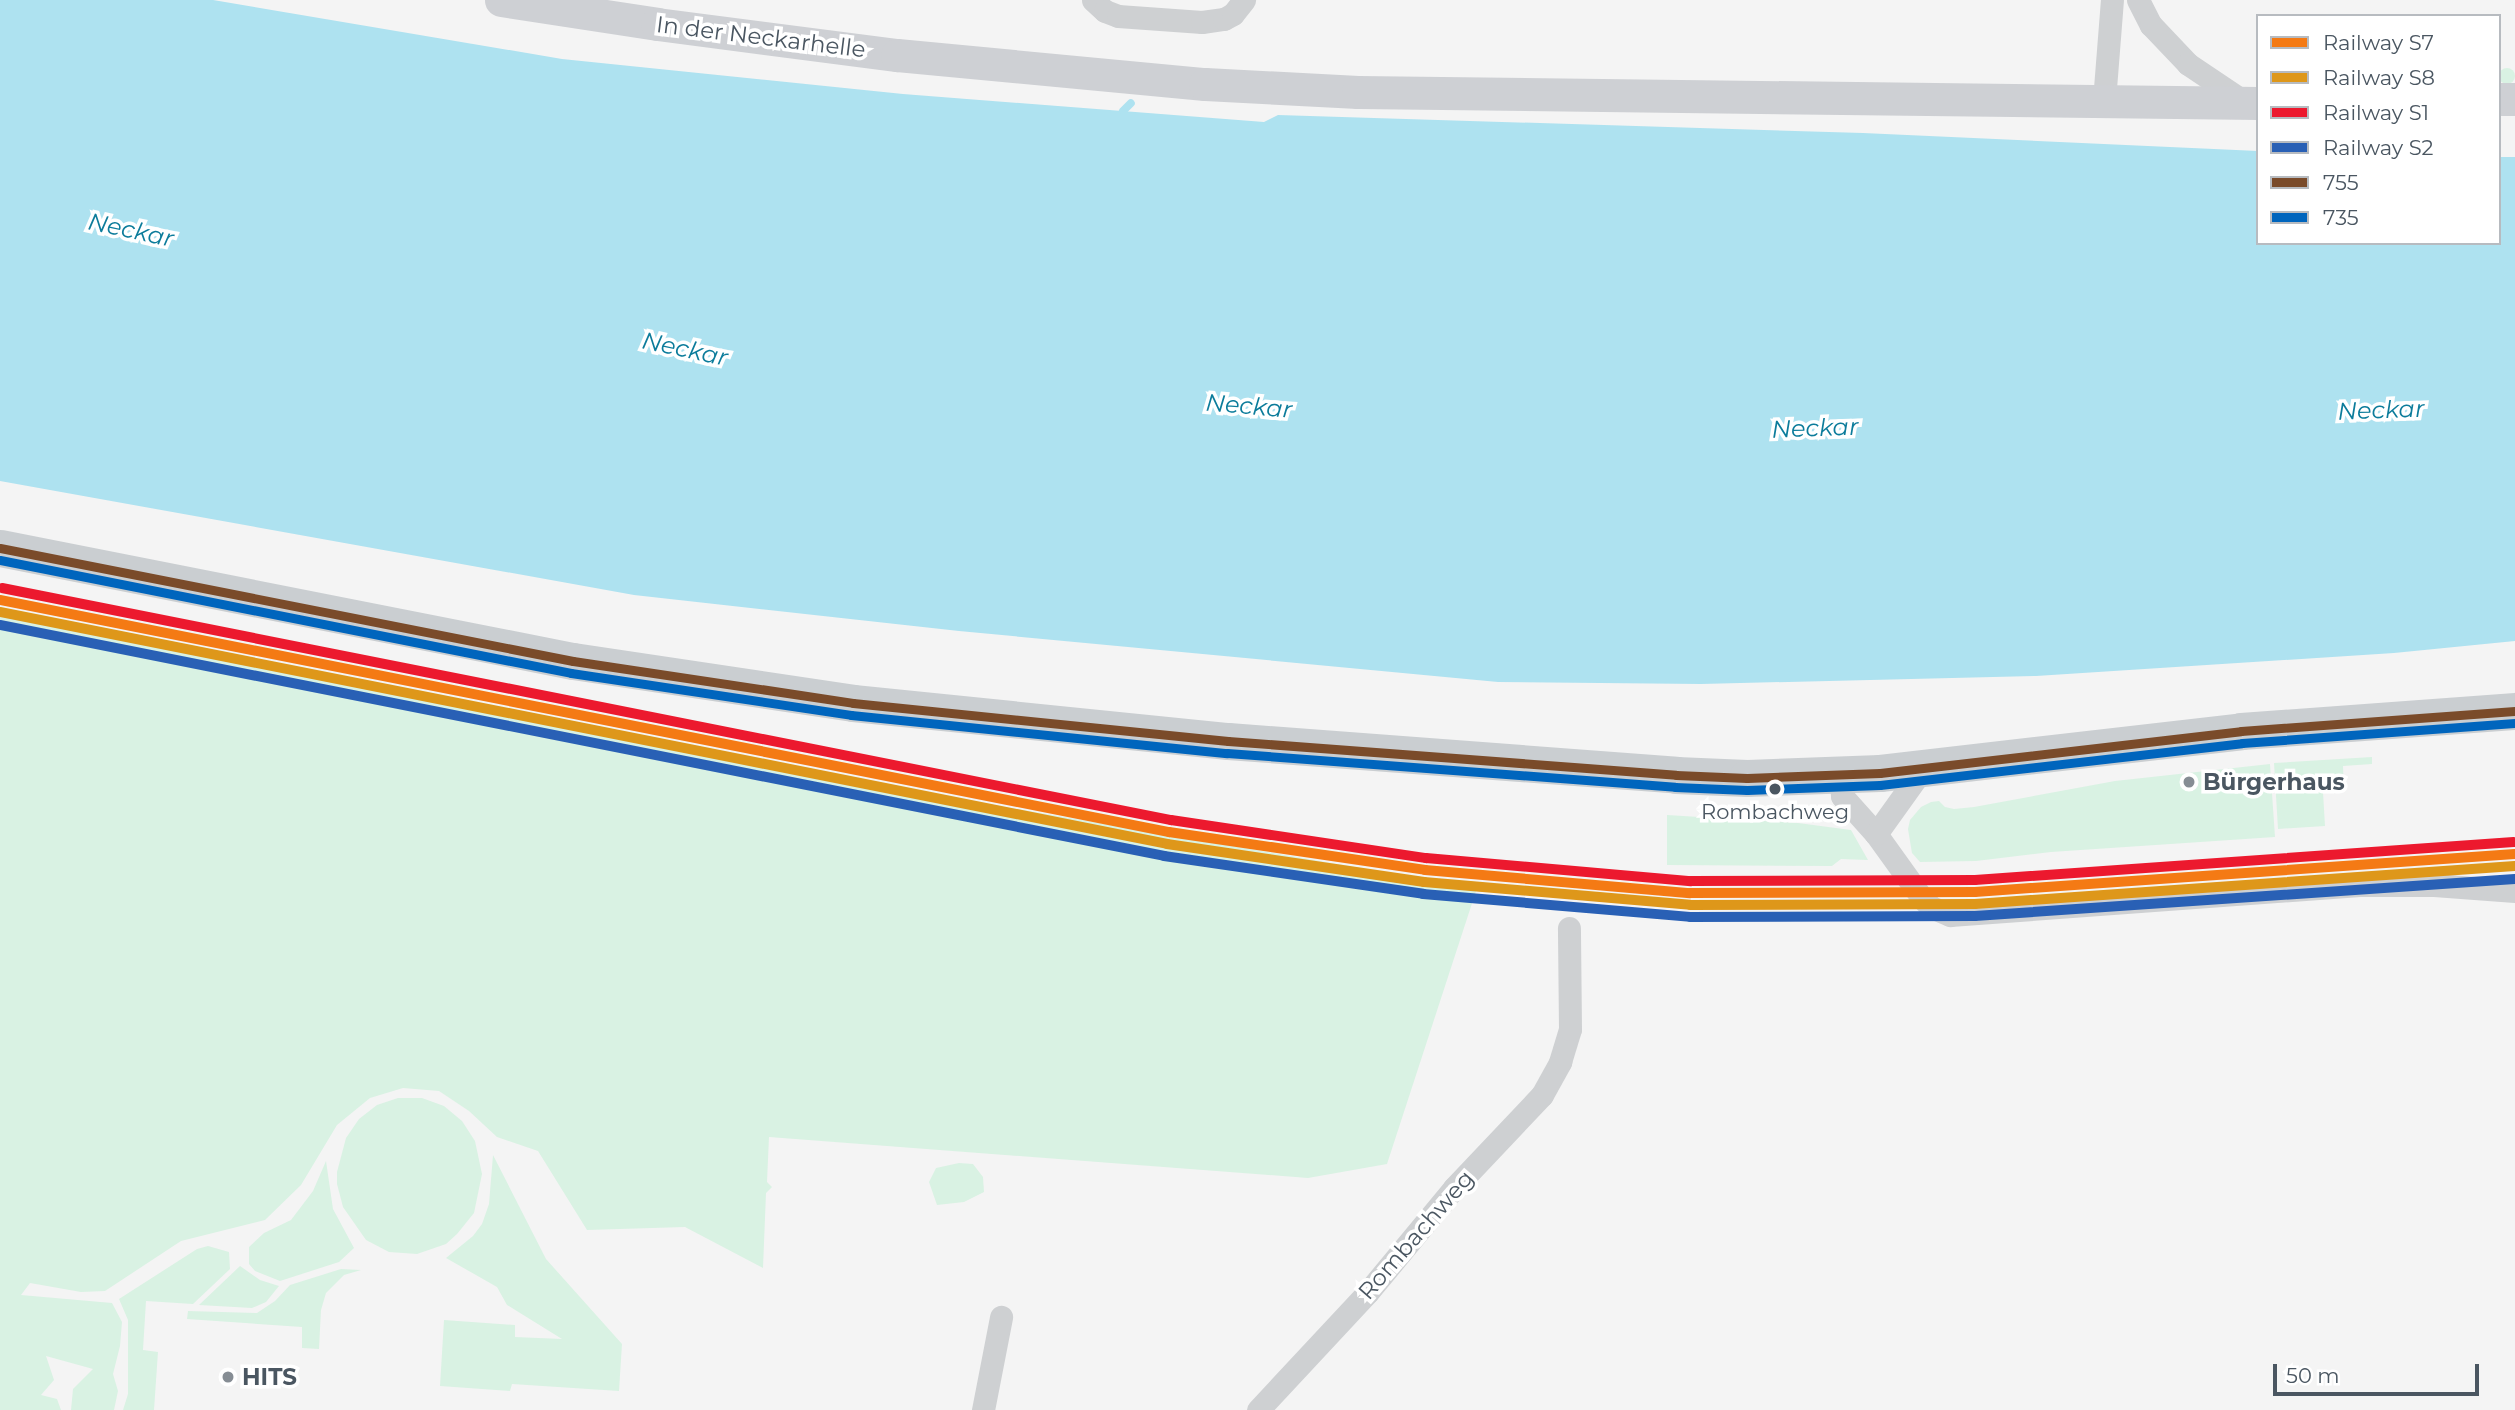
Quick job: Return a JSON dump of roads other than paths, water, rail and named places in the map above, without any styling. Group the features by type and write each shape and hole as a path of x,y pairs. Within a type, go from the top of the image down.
{"main road":[{"name":"In der Neckarhelle","path":"501,0 657,24 897,55 1191,82 1358,93 2252,103"},
{"path":"0,548 573,661 853,703 1227,741 1676,775 1840,776 2241,731 2515,712"}],"street":[{"path":"1093,0 1105,11 1118,16 1202,22 1224,19 1233,14 1244,0"},
{"path":"2104,101 2112,0"},
{"path":"2138,0 2151,25 2188,64 2252,103"},
{"path":"1876,834 1924,767"},
{"path":"1840,776 1842,796 1876,834 1922,898 1931,907 1950,915 2363,885 2434,885 2515,891"},
{"name":"Rombachweg","path":"1258,1410 1368,1292 1454,1188 1542,1095 1560,1062 1570,1029 1569,928"},
{"path":"983,1410 1001,1317"}],"water":[{"name":"Neckar","path":"0,0 213,0 562,59 903,94 1264,122 1278,115 1863,133 2256,151 2256,245 2501,245 2501,157 2515,157 2515,641 2394,653 2036,676 1701,684 1498,682 959,631 634,595 0,481"}],"waterway":[{"path":"1123,111 1131,103"}],"rail line":[{"name":"S1","path":"2,588 1171,820 1426,858 1691,881 1975,880 2514,842"},
{"name":"S7","path":"0,600 1169,832 1425,870 1690,893 1975,892 2515,854"},
{"name":"S8","path":"0,612 1167,844 1424,882 1690,905 1975,904 2515,866"},
{"name":"S2","path":"0,625 1164,856 1423,894 1690,917 1975,916 2515,879"}],"place":[{"name":"Bürgerhaus","path":"2189,782"},
{"name":"Rombachweg","path":"1775,789"},
{"name":"HITS","path":"228,1377"}]}
